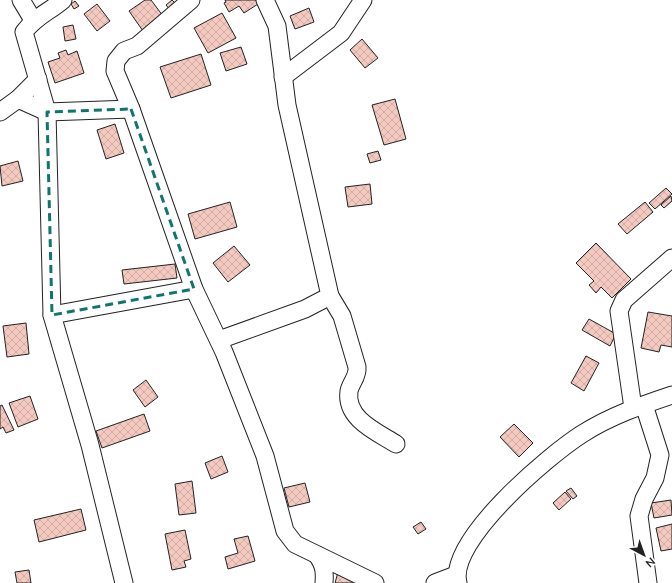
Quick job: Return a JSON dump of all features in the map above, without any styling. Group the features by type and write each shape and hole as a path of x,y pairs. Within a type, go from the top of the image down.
{"street":[{"path":"21,0 33,20"},
{"path":"63,0 54,8 33,20 24,32 47,112 52,315 90,445 124,583"},
{"path":"191,0 137,46 124,51 116,61 115,71 131,109 194,289 218,340 265,456 284,531 295,544 375,583"},
{"path":"265,0 277,26 287,106 330,296 342,316 357,367 358,374 349,389 349,396 354,414 361,421 396,444"},
{"path":"283,77 341,33 363,0"},
{"path":"0,112 18,99 38,79"},
{"path":"18,99 47,112 131,109"},
{"path":"648,583 639,516 644,499 655,478 660,454 639,406 619,311 620,305 624,300 672,258"},
{"path":"52,315 194,289"},
{"path":"218,340 305,309 330,296"},
{"path":"435,583 457,579 458,564 481,526 510,493 551,456 583,433 639,406 672,395"},
{"path":"317,555 323,564 325,572 324,583"}],"highlighted area":[{"path":"131,109 194,289 52,315 47,112"}],"building":[{"path":"145,0 151,0 163,16 143,31 129,11"},
{"path":"172,0 177,5 170,10 166,5"},
{"path":"225,0 256,0 258,4 244,13 239,6 229,12 224,3 226,2"},
{"path":"75,1 79,6 74,9 71,4"},
{"path":"97,4 110,21 97,31 84,14"},
{"path":"309,8 314,22 295,29 290,16"},
{"path":"222,13 236,38 208,53 194,28"},
{"path":"73,25 76,39 65,41 63,27"},
{"path":"362,39 378,58 365,68 350,50"},
{"path":"241,47 247,64 226,71 220,53"},
{"path":"66,50 68,55 77,51 84,73 55,83 48,62 60,58 58,53"},
{"path":"201,54 211,85 171,98 160,67"},
{"path":"395,99 406,139 384,145 372,105"},
{"path":"115,124 124,153 106,159 97,130"},
{"path":"378,151 381,160 370,163 367,154"},
{"path":"18,161 23,181 2,186 0,166"},
{"path":"370,184 372,204 348,207 345,187"},
{"path":"666,188 672,194 655,209 649,203"},
{"path":"671,196 672,201 664,208 661,205"},
{"path":"230,202 237,227 195,239 188,214"},
{"path":"645,202 653,212 627,234 618,224"},
{"path":"596,243 631,279 612,298 601,287 596,293 589,285 594,281 576,263"},
{"path":"234,246 250,265 228,282 213,263"},
{"path":"175,264 177,278 124,284 122,270"},
{"path":"648,312 672,316 672,347 661,345 659,352 641,348"},
{"path":"589,319 616,334 610,346 582,330"},
{"path":"26,323 29,354 7,357 3,326"},
{"path":"586,356 599,363 584,391 571,383"},
{"path":"146,380 158,397 145,407 133,390"},
{"path":"30,396 38,419 18,427 9,403"},
{"path":"2,405 14,430 6,433 3,427 0,429 0,406"},
{"path":"144,414 150,431 102,448 96,431"},
{"path":"514,424 533,443 519,457 500,437"},
{"path":"222,456 228,472 211,479 205,463"},
{"path":"192,481 196,513 179,515 175,484"},
{"path":"305,483 310,502 289,507 284,488"},
{"path":"571,488 577,496 573,499 566,491"},
{"path":"565,492 571,499 559,510 553,503"},
{"path":"671,500 672,515 654,518 651,503"},
{"path":"81,509 86,530 39,542 34,520"},
{"path":"421,522 426,529 418,534 413,527"},
{"path":"672,524 672,549 661,551 656,528"},
{"path":"185,530 191,559 184,561 186,567 172,570 165,534"},
{"path":"248,536 255,561 228,569 225,557 238,553 234,539"},
{"path":"29,570 31,583 17,583 15,572"},
{"path":"338,572 354,577 353,583 335,583"}]}
